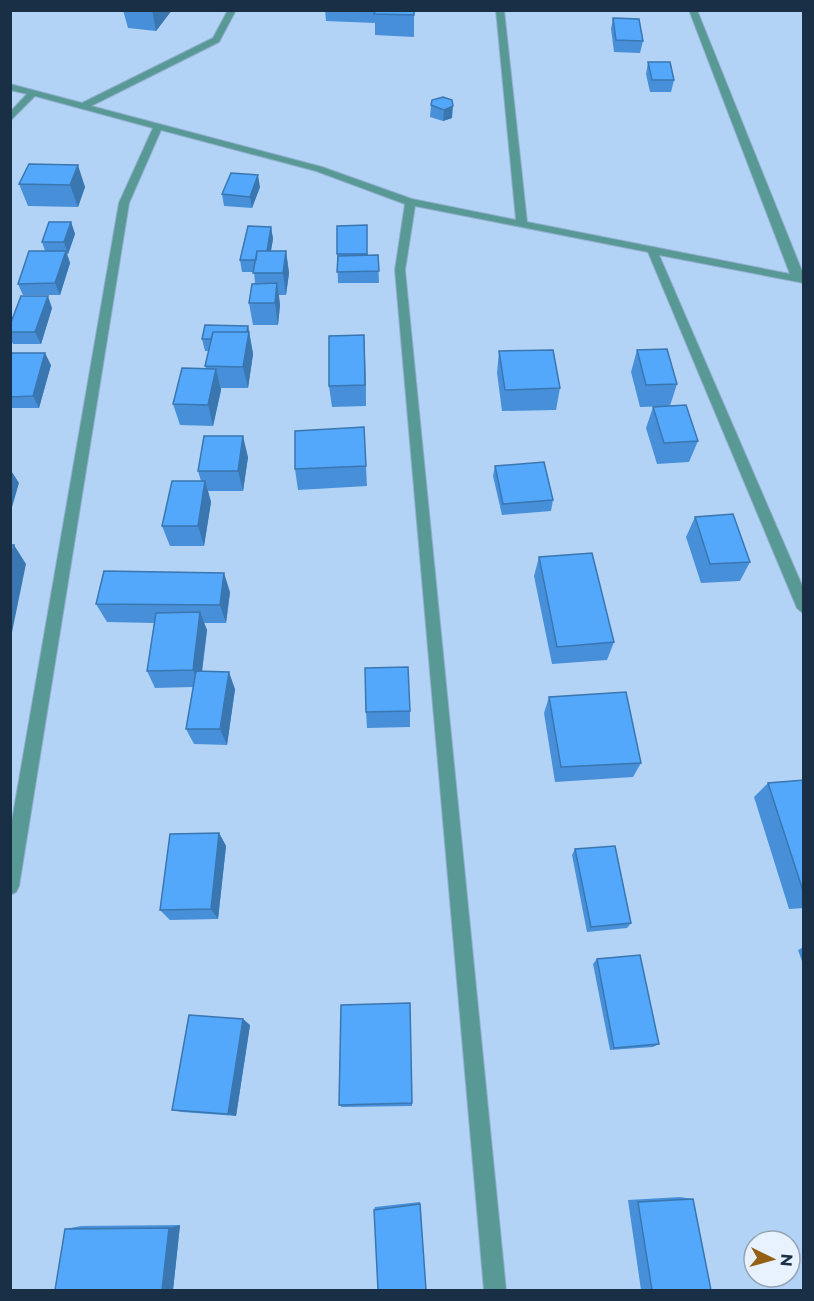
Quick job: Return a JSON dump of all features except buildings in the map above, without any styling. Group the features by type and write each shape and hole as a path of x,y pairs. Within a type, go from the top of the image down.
{"street":[{"path":"83,106 216,40 232,10"},
{"path":"500,10 522,224"},
{"path":"693,10 801,280"},
{"path":"10,87 320,169 410,202 801,280"},
{"path":"10,118 34,92"},
{"path":"10,886 124,203 158,126"},
{"path":"410,202 400,270 495,1290"},
{"path":"652,250 804,608"}]}
